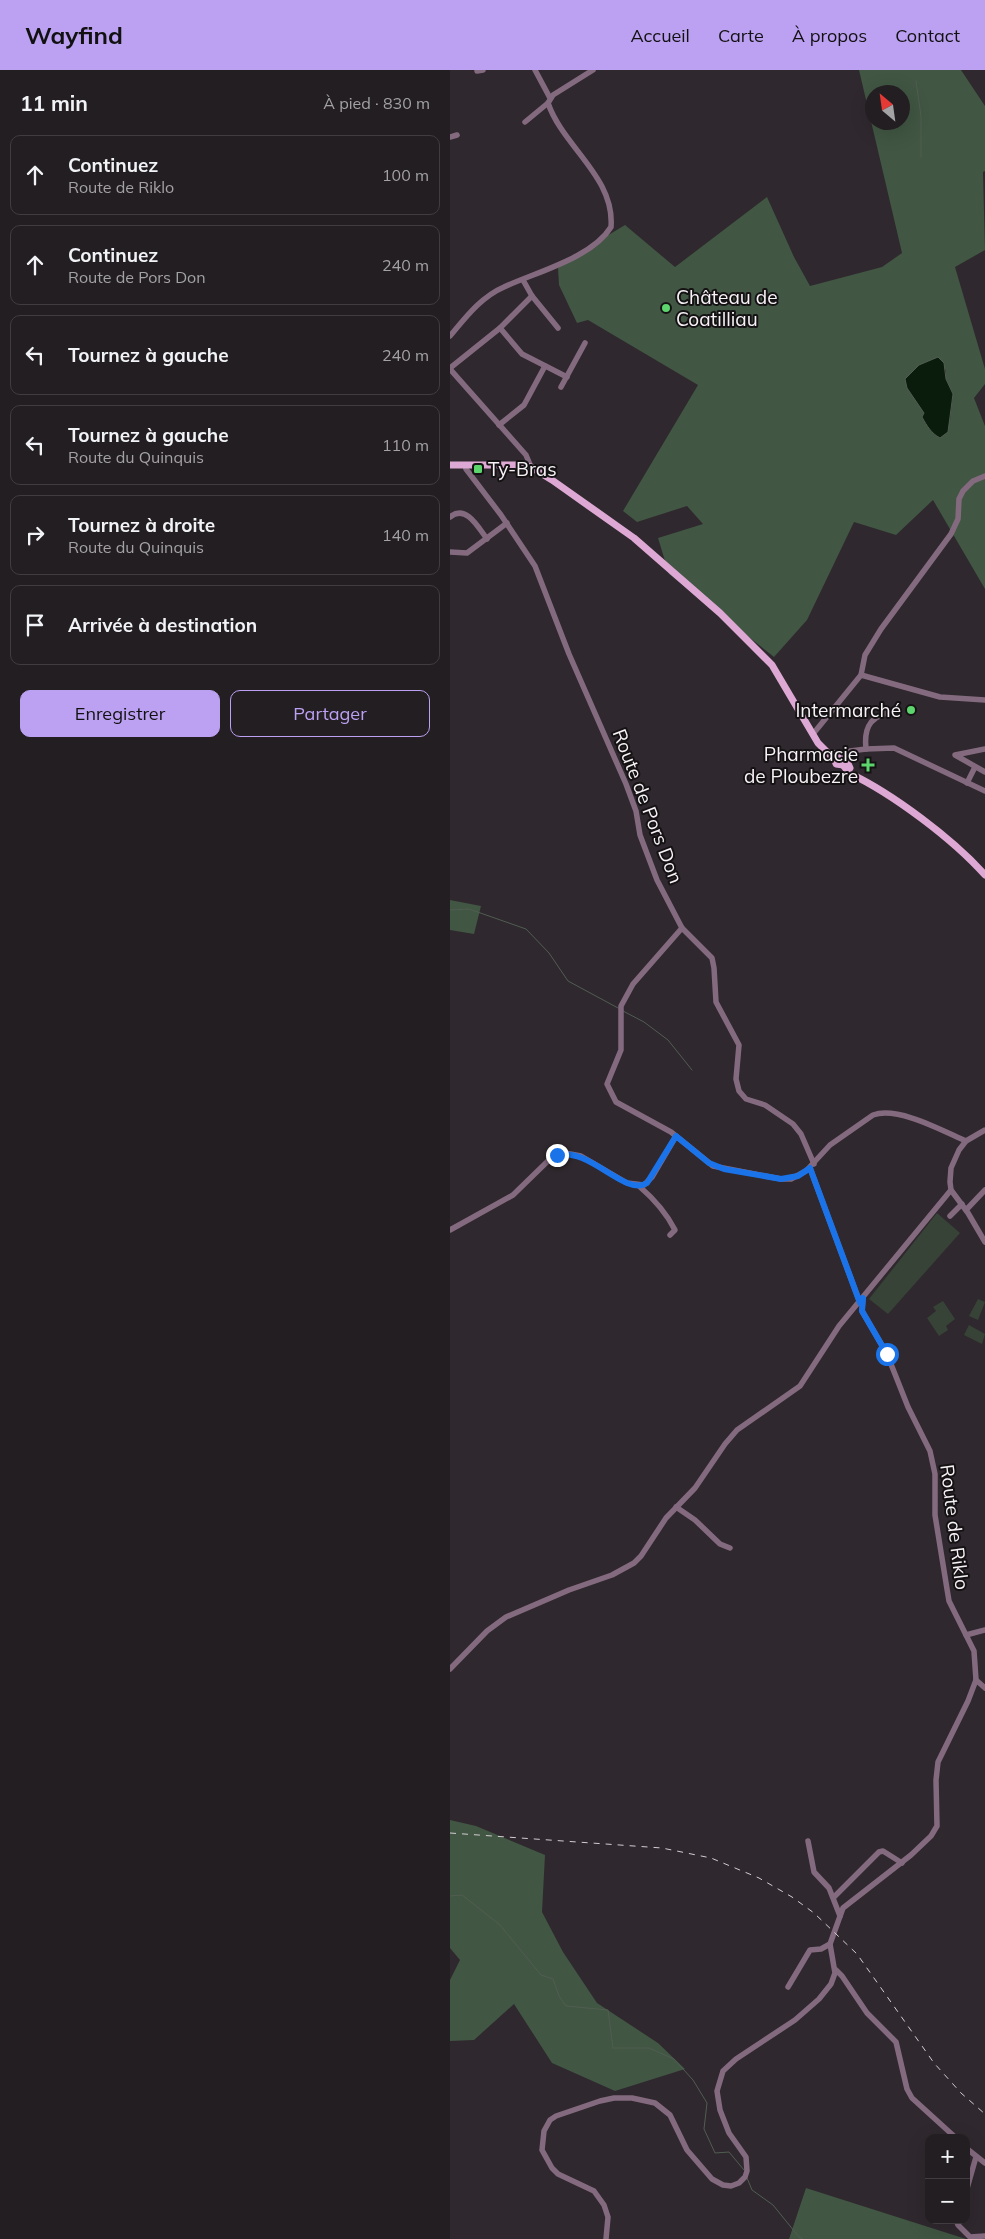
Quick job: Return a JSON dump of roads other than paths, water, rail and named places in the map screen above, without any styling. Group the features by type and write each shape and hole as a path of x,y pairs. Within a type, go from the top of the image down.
{"main road":[{"path":"450,465 519,465 531,468 552,480 621,528 672,569 720,613 772,665 812,734 825,751 842,759 857,776 930,825 985,876"}],"street":[{"path":"450,336 481,301 504,287 556,266 594,244 612,227 612,214 598,179 555,118 535,70"},
{"path":"525,122 549,101 593,70"},
{"path":"450,137 458,135"},
{"path":"523,280 532,296 558,328"},
{"path":"531,468 526,455 450,369 500,328 532,296"},
{"path":"500,328 522,354 566,376"},
{"path":"561,387 585,343"},
{"path":"499,425 524,405 545,366"},
{"name":"Route de Pors Don","path":"465,465 466,470 528,553 540,576 569,654 626,784 648,860 682,928 713,961 716,1002 739,1045 736,1079 739,1091 746,1099 765,1105 793,1124 801,1134 862,1301"},
{"path":"812,734 861,675 865,655 881,629 951,534 958,519 959,499 963,491 973,481 985,476"},
{"path":"450,517 454,513 462,512 468,516 487,539"},
{"path":"450,552 467,553 507,523"},
{"path":"861,675 940,697 985,700"},
{"path":"866,749 865,735 869,725 874,718 887,713"},
{"path":"842,759 856,751 866,749 886,747 902,750 918,761 985,791"},
{"path":"985,749 955,755 985,772"},
{"path":"967,782 975,768"},
{"path":"682,928 633,984 621,1006 622,1047 608,1080 610,1092 620,1105 676,1136 709,1163 724,1169 781,1179 798,1176 812,1166 836,1141 873,1115 882,1112 921,1122 966,1141"},
{"path":"985,1130 966,1141 959,1150 951,1168 951,1190 966,1210 985,1242"},
{"path":"639,1186 647,1183 652,1177 676,1136"},
{"path":"450,1230 513,1195 551,1158 565,1153 581,1156 616,1178 639,1186 652,1197 669,1219 675,1230 670,1235"},
{"path":"450,1668 487,1631 506,1617 569,1590 612,1575 634,1563 648,1548 666,1518 695,1488 725,1444 738,1430 800,1386 834,1334 951,1190"},
{"path":"966,1210 985,1190"},
{"path":"950,1216 962,1204"},
{"name":"Route de Riklo","path":"862,1301 862,1311 887,1354 908,1407 930,1451 935,1474 935,1515 947,1588 952,1607 974,1651 976,1680"},
{"path":"676,1507 695,1520 712,1538 730,1548"},
{"path":"966,1634 985,1630"},
{"path":"952,2134 912,2098 907,2089 896,2042 867,2013 836,1970 830,1944 843,1908 902,1863 925,1842 937,1826 936,1780 938,1762 968,1701 976,1680 985,1688"},
{"path":"808,1841 814,1872 824,1881 834,1897 840,1916"},
{"path":"834,1897 879,1852 883,1851 902,1863"},
{"path":"788,1987 810,1950 821,1949 830,1944"},
{"path":"606,2239 608,2217 600,2197 594,2191 558,2174 544,2157 542,2144 544,2131 550,2120 563,2112 614,2098 632,2098 655,2103 670,2115 687,2150 716,2182 731,2186 740,2183 747,2171 747,2162 744,2153 729,2133 721,2114 717,2091 720,2076 729,2064 807,2010 831,1984 836,1970"},
{"path":"970,2152 985,2163"},
{"path":"970,2179 976,2157"},
{"path":"958,2224 970,2236 985,2236"}],"waterway":[{"path":"916,81 921,116 921,157"},
{"path":"450,910 469,909 526,929 549,953 568,981 618,1008"},
{"path":"623,1011 644,1022 668,1040 692,1070"},
{"path":"450,1896 462,1895 500,1925 541,1975 553,1979 559,1996 566,2006 608,2010 613,2048 649,2048 674,2059 693,2080 707,2103 704,2129 715,2153 729,2152 744,2170"},
{"path":"747,2178 752,2190 773,2205 799,2237 803,2239"}],"railway":[{"path":"450,1833 662,1848 711,1858 759,1878 792,1897 814,1913 857,1954 934,2063 961,2093 985,2114"}],"place":[{"name":"Château de Coatilliau","path":"666,308"},
{"name":"Ty-Bras","path":"478,469"},
{"name":"Intermarché","path":"911,710"},
{"name":"Pharmacie de Ploubezre","path":"868,765"}]}
